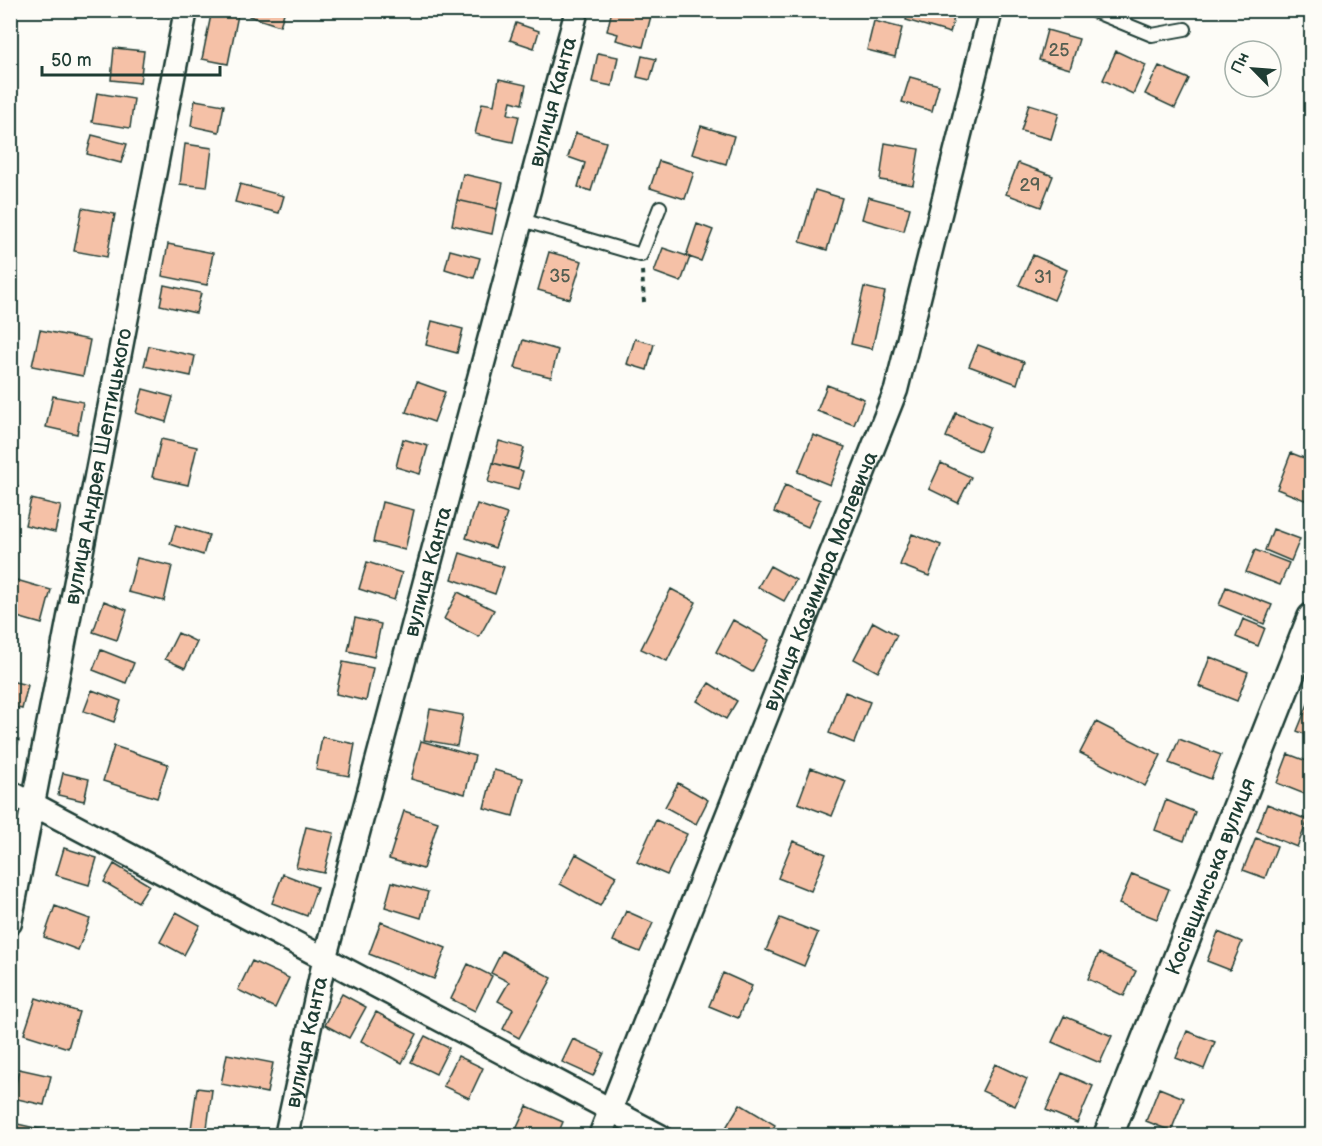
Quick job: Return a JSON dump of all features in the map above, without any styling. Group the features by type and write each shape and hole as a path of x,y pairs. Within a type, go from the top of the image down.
{"street":[{"name":"вулиця Андрея Шептицького","path":"10,923 186,10"},
{"name":"вулиця Канта","path":"286,1136 325,957 577,10"},
{"name":"вулиця Казимира Малевича","path":"600,1136 896,390 991,10"},
{"name":"Косівщинська вулиця","path":"1108,1136 1311,618"},
{"path":"10,792 660,1136"}],"lane":[{"path":"1091,10 1152,35 1185,29"},
{"path":"522,220 641,255 660,207"}],"path":[{"path":"641,255 644,303"}],"building":[{"path":"132,10 158,10 156,17"},
{"path":"212,10 239,10 228,64 202,59"},
{"path":"250,10 285,10 280,26 249,16"},
{"path":"612,10 652,12 643,47 616,40 618,34 607,31"},
{"path":"908,10 956,10 950,33 906,20"},
{"path":"874,21 902,28 895,57 867,50"},
{"path":"516,23 539,31 534,48 510,40"},
{"path":"1047,30 1079,39 1070,69 1039,60"},
{"path":"114,48 144,51 140,83 111,80"},
{"path":"1116,51 1146,65 1133,94 1103,80"},
{"path":"598,53 618,57 612,86 592,82"},
{"path":"642,56 656,59 650,80 637,77"},
{"path":"1159,66 1189,79 1175,108 1145,94"},
{"path":"910,77 939,85 932,111 902,102"},
{"path":"499,79 526,85 522,104 511,101 508,114 519,116 513,142 475,134 482,103 494,105"},
{"path":"97,93 134,99 130,128 92,122"},
{"path":"195,100 224,105 219,132 191,126"},
{"path":"1029,104 1059,113 1051,139 1021,131"},
{"path":"701,126 734,136 726,164 692,154"},
{"path":"576,133 606,142 591,191 578,187 585,163 568,157"},
{"path":"92,135 127,144 121,163 87,154"},
{"path":"885,143 919,149 913,185 880,180"},
{"path":"185,144 212,148 207,187 180,184"},
{"path":"659,161 694,172 685,199 650,188"},
{"path":"1018,163 1053,176 1041,207 1006,194"},
{"path":"463,174 503,183 497,209 457,200"},
{"path":"240,184 284,196 279,213 235,202"},
{"path":"815,190 842,198 827,250 800,242"},
{"path":"868,197 910,208 904,231 862,219"},
{"path":"457,200 497,209 492,234 452,225"},
{"path":"82,208 115,214 107,257 74,251"},
{"path":"697,224 713,230 701,261 686,256"},
{"path":"168,244 213,253 207,285 162,276"},
{"path":"663,248 690,257 681,282 654,272"},
{"path":"450,250 480,258 474,278 445,269"},
{"path":"549,252 582,261 570,299 538,290"},
{"path":"1033,255 1067,270 1054,300 1019,285"},
{"path":"164,285 201,293 196,313 160,305"},
{"path":"864,287 885,292 872,349 851,344"},
{"path":"432,321 463,329 457,353 426,345"},
{"path":"40,330 90,340 83,376 32,366"},
{"path":"10,339 17,341 10,366"},
{"path":"635,339 654,344 647,370 627,364"},
{"path":"523,340 558,350 551,377 515,368"},
{"path":"978,345 1024,362 1017,384 969,366"},
{"path":"149,346 195,356 191,376 144,366"},
{"path":"417,382 445,392 434,422 406,412"},
{"path":"827,385 864,399 854,425 817,411"},
{"path":"143,389 173,397 166,422 136,413"},
{"path":"53,396 83,402 77,434 46,427"},
{"path":"956,413 990,427 980,451 946,437"},
{"path":"813,435 845,447 830,485 798,472"},
{"path":"161,439 197,447 188,485 152,477"},
{"path":"403,439 428,446 420,474 396,467"},
{"path":"499,441 524,448 518,469 493,463"},
{"path":"1291,453 1312,461 1312,503 1277,489"},
{"path":"493,463 523,471 518,490 488,482"},
{"path":"941,463 971,477 958,503 929,489"},
{"path":"10,484 18,486 10,517"},
{"path":"785,485 820,500 808,527 774,512"},
{"path":"31,499 61,506 55,532 25,525"},
{"path":"382,502 414,510 405,550 373,542"},
{"path":"477,504 507,514 495,548 466,538"},
{"path":"176,525 209,535 203,555 170,544"},
{"path":"1273,529 1300,539 1291,561 1265,550"},
{"path":"912,534 941,545 929,576 900,565"},
{"path":"1255,550 1289,563 1280,585 1246,572"},
{"path":"460,553 504,567 495,594 452,579"},
{"path":"137,558 172,566 164,601 128,592"},
{"path":"367,562 402,573 394,600 359,589"},
{"path":"770,566 796,580 784,601 758,587"},
{"path":"13,579 51,590 42,624 10,615 10,588"},
{"path":"1226,587 1272,605 1264,624 1219,605"},
{"path":"671,589 696,602 667,661 641,649"},
{"path":"458,592 494,610 479,637 444,619"},
{"path":"104,601 127,610 117,640 93,632"},
{"path":"355,618 381,624 374,657 348,651"},
{"path":"1243,619 1265,628 1258,646 1236,637"},
{"path":"733,620 769,640 752,672 716,652"},
{"path":"873,622 897,635 878,672 854,659"},
{"path":"178,633 197,642 185,668 165,659"},
{"path":"101,650 134,663 126,683 93,670"},
{"path":"1210,657 1248,672 1237,701 1199,686"},
{"path":"343,662 373,668 366,701 336,694"},
{"path":"10,681 28,685 22,709 10,706"},
{"path":"709,683 737,701 726,719 697,701"},
{"path":"92,690 121,701 114,722 84,711"},
{"path":"845,692 870,702 854,743 829,733"},
{"path":"1310,699 1312,699 1312,737 1297,731"},
{"path":"430,709 463,715 457,746 424,740"},
{"path":"1096,722 1161,755 1145,786 1080,753"},
{"path":"10,737 19,740 12,763 10,763"},
{"path":"322,737 355,744 349,776 316,770"},
{"path":"1179,739 1221,755 1211,779 1169,763"},
{"path":"421,741 475,756 465,794 411,779"},
{"path":"114,746 168,764 157,798 103,781"},
{"path":"1288,754 1312,763 1312,797 1277,783"},
{"path":"811,768 846,781 832,816 798,803"},
{"path":"494,770 523,778 513,816 484,808"},
{"path":"63,773 89,779 84,801 58,795"},
{"path":"678,783 708,800 696,824 665,807"},
{"path":"1166,800 1195,812 1184,841 1155,830"},
{"path":"1267,804 1308,820 1297,847 1257,831"},
{"path":"404,811 438,822 423,869 389,859"},
{"path":"656,820 687,834 667,875 637,862"},
{"path":"306,827 334,833 324,873 296,867"},
{"path":"1256,838 1277,846 1265,878 1243,870"},
{"path":"793,841 826,854 811,891 778,878"},
{"path":"64,848 97,858 89,885 56,875"},
{"path":"576,854 616,876 600,906 560,884"},
{"path":"114,864 149,885 138,902 104,882"},
{"path":"283,874 317,887 307,916 272,903"},
{"path":"1132,874 1169,889 1157,919 1119,904"},
{"path":"392,882 428,892 421,918 385,907"},
{"path":"55,906 90,919 78,950 44,937"},
{"path":"626,911 653,923 640,952 613,941"},
{"path":"176,912 200,925 184,955 160,942"},
{"path":"780,918 818,933 804,966 766,950"},
{"path":"381,922 446,948 434,979 369,954"},
{"path":"1218,932 1242,942 1230,970 1207,961"},
{"path":"502,951 552,978 519,1038 503,1029 513,1009 498,1001 509,982 491,973"},
{"path":"1099,953 1136,971 1124,996 1088,979"},
{"path":"252,961 289,978 275,1008 238,990"},
{"path":"468,964 492,976 475,1011 451,999"},
{"path":"723,973 752,986 738,1018 709,1006"},
{"path":"342,994 366,1007 349,1038 325,1025"},
{"path":"36,998 79,1012 68,1048 24,1034"},
{"path":"376,1012 417,1034 402,1063 361,1041"},
{"path":"1064,1016 1112,1036 1100,1063 1052,1042"},
{"path":"1187,1031 1215,1042 1204,1069 1176,1058"},
{"path":"425,1036 449,1048 436,1074 411,1062"},
{"path":"573,1039 604,1053 593,1076 562,1062"},
{"path":"227,1054 273,1063 267,1093 221,1084"},
{"path":"458,1056 483,1068 469,1098 443,1086"},
{"path":"995,1064 1027,1079 1015,1106 982,1091"},
{"path":"19,1069 51,1076 44,1105 13,1098"},
{"path":"1062,1073 1093,1086 1077,1123 1046,1110"},
{"path":"197,1088 212,1090 206,1136 190,1136"},
{"path":"1159,1088 1184,1098 1171,1131 1146,1121"},
{"path":"740,1104 775,1125 769,1136 721,1136"},
{"path":"527,1106 563,1122 557,1136 513,1136"},
{"path":"13,1123 53,1132 52,1136 10,1136"}]}
